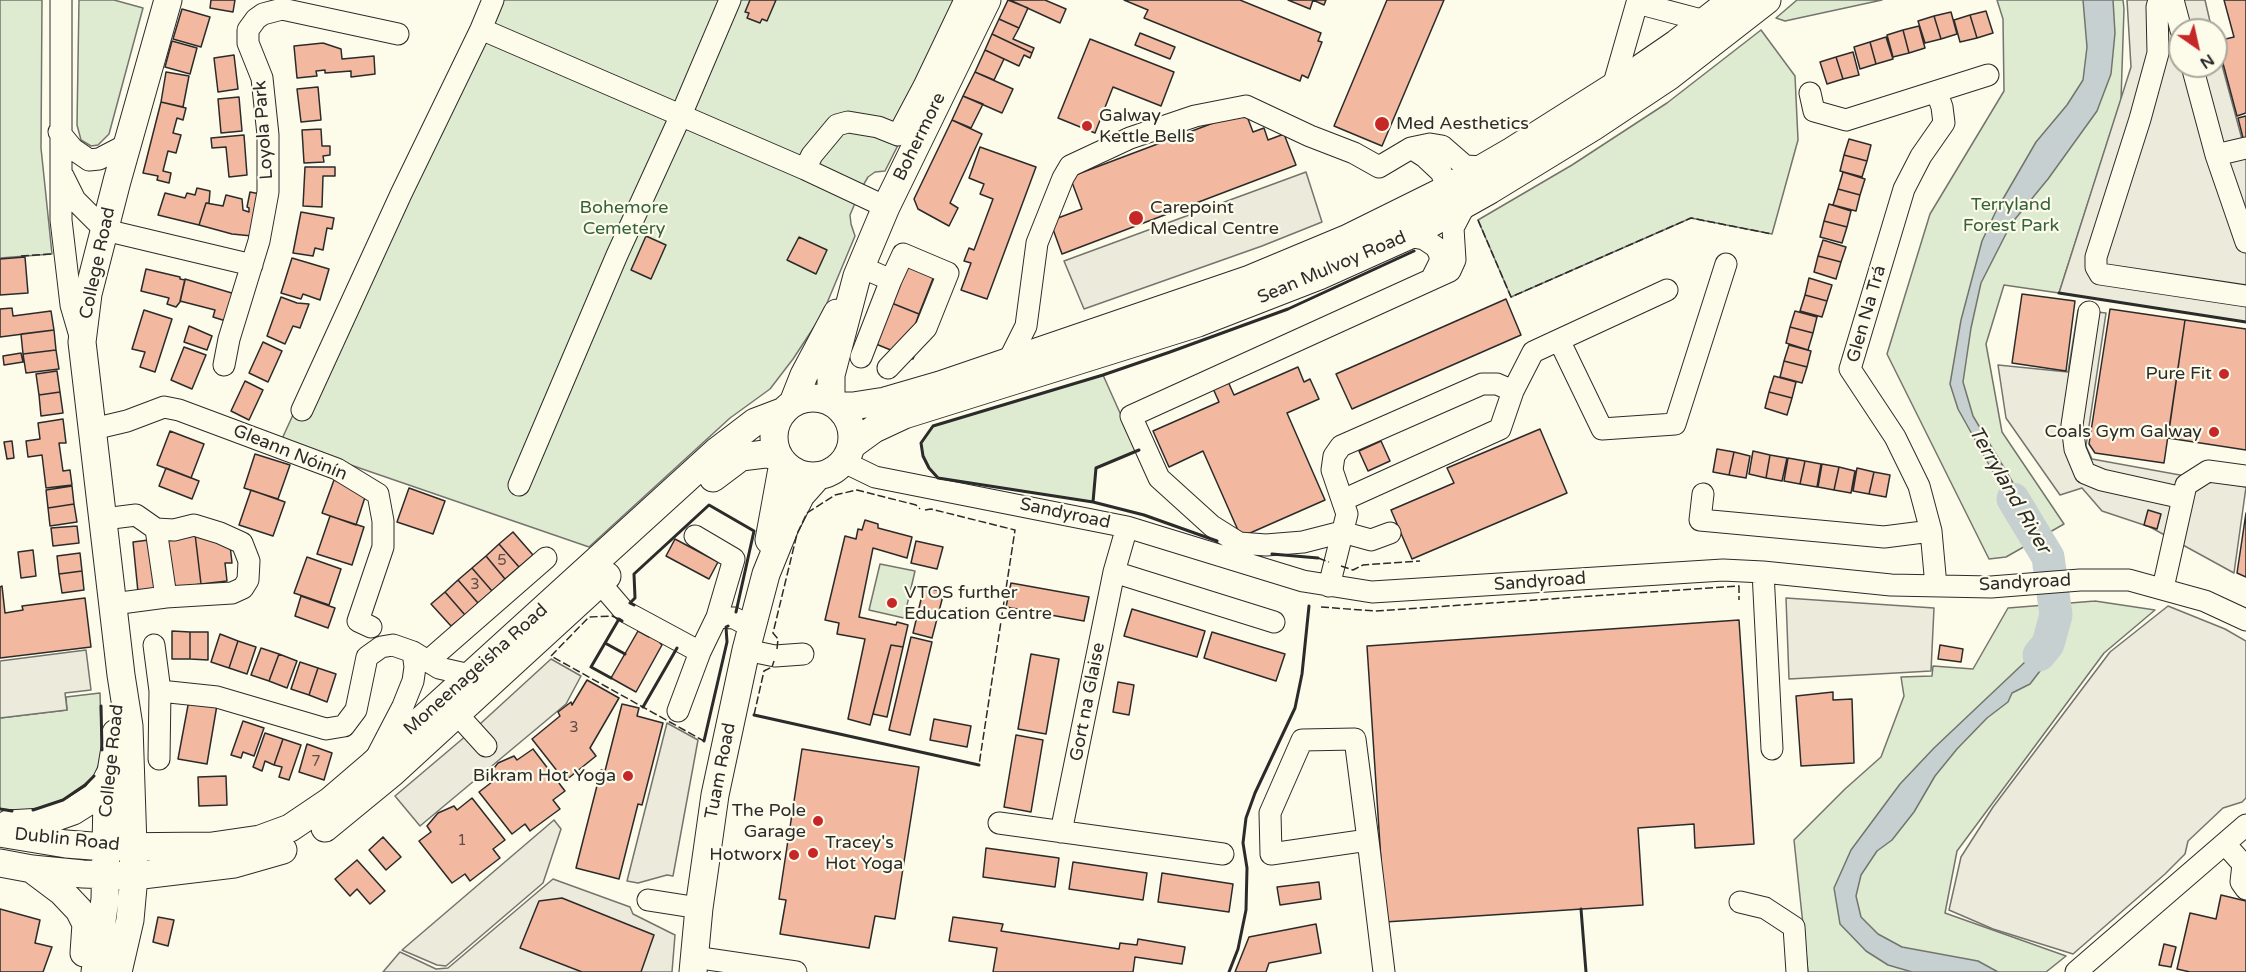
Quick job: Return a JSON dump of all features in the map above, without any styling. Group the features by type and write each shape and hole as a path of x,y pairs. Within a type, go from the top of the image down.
{"main road":[{"name":"College Road","path":"118,972 130,920 134,876 129,726 82,342 88,294 126,145 168,0"},
{"name":"Bohermore","path":"788,407 859,272 886,207 987,0"},
{"name":"Sean Mulvoy Road","path":"848,454 874,429 904,415 1198,323 1319,276 1407,236 1453,203 1484,167 1613,87 1732,0"},
{"name":"Sean Mulvoy Road","path":"834,404 853,406 892,399 1008,362 1250,279 1346,239 1453,203 1557,150 1668,77 1767,0"},
{"name":"Bohermore","path":"834,404 831,375 850,352 859,272"},
{"path":"812,398 834,404 848,418 851,427 848,454 827,474 817,477 796,473 781,460 774,433 779,418 788,407 812,398"},
{"name":"Moneenageisha Road","path":"134,846 236,844 275,835 309,817 372,765 717,451 755,422 788,407"},
{"name":"Moneenageisha Road","path":"134,876 234,864 275,854 294,846 328,825 353,807 458,714 732,462 753,454 781,460"},
{"name":"Tuam Road","path":"766,574 770,529 781,460"},
{"name":"Tuam Road","path":"693,965 715,795 749,638 766,574 785,527 801,495 817,477"},
{"name":"College Road","path":"96,972 105,899 106,796 112,770 121,675"},
{"path":"0,824 42,822 73,811 95,797 112,770"},
{"name":"Dublin Road","path":"0,833 66,844 105,847 134,846"},
{"name":"Dublin Road","path":"0,863 32,869 106,876 134,876"},
{"path":"32,869 62,892 82,915 86,924 86,940 81,972"}],"street":[{"path":"61,0 60,170 64,250 71,305 82,342"},
{"path":"302,410 493,0"},
{"path":"519,485 617,255 730,0"},
{"path":"805,169 812,155 837,125 848,122 878,127 898,135 924,87 965,0"},
{"path":"2159,0 2157,6 2158,53 2138,127 2096,257 2096,267 2100,274 2246,296"},
{"path":"2173,0 2178,18"},
{"path":"1613,87 1637,3 1705,21"},
{"name":"Loyola Park","path":"224,365 229,339 265,218 270,164 262,78 248,43 248,30 256,19 264,14 282,9 398,34"},
{"path":"481,29 805,169 886,207"},
{"path":"1810,93 1814,111 1846,120 1988,75"},
{"path":"2195,78 2216,155 2246,242"},
{"name":"Glen Na Trá","path":"1936,586 1931,531 1919,486 1895,437 1850,369 1904,189 1921,156 1944,123 1937,93"},
{"path":"1008,362 1026,326 1037,243 1063,178 1070,166 1130,138 1196,116 1245,106 1310,136 1354,153 1379,167 1411,148 1430,144 1442,146 1465,166 1484,167"},
{"path":"60,132 73,149 89,160 99,159 126,145"},
{"path":"1390,533 1371,540 1342,532 1303,542 1266,545 1239,543 1212,526 1159,478 1131,416 1450,271 1455,260 1453,203 1444,179 1435,165 1411,148"},
{"path":"2216,155 2246,148"},
{"path":"60,170 75,200 105,230 252,266"},
{"path":"1407,236 1424,240 1436,247 1440,255 1436,273 1429,281"},
{"path":"903,254 948,273 926,328 888,368 850,352 891,280 903,254"},
{"path":"1559,340 1602,429 1675,424 1726,264"},
{"path":"859,272 891,280"},
{"path":"1343,500 1500,429 1513,391 1533,352 1667,290"},
{"path":"2089,312 2072,425 2075,449 2085,473 2102,480 2183,498"},
{"path":"888,368 892,399"},
{"path":"1329,586 1347,514 1332,470 1334,456 1341,446 1482,384 1497,384 1513,391"},
{"name":"Gleann Nóinín","path":"93,429 127,422 164,407 179,410 337,469 378,494 384,521 383,547 358,621 371,627"},
{"name":"Sandyroad","path":"848,454 875,477 1127,527 1269,572 1329,586 1372,592 1723,570 1892,585 2006,586 2080,580 2129,580 2205,601 2246,620"},
{"path":"2163,588 2186,485 2208,471 2246,476"},
{"path":"1703,494 1700,520 1884,537 1931,531"},
{"path":"104,519 136,515 156,529 174,530 194,525 242,543 249,561 248,580 243,588 232,593 166,597 113,604"},
{"name":"Gort na Glaise","path":"1061,832 1114,572 1127,527"},
{"path":"156,529 166,597"},
{"path":"678,711 700,652 717,616 734,559 695,536"},
{"path":"372,765 409,693 420,656 546,558"},
{"path":"1114,572 1274,622"},
{"path":"1763,572 1772,748"},
{"path":"600,583 624,611 700,652"},
{"path":"717,616 734,618 749,638 775,656 803,654"},
{"path":"154,645 160,691 159,759"},
{"path":"160,691 217,697 326,729 344,726 356,710 367,657 381,647 393,645 448,671 470,675"},
{"path":"458,714 486,746"},
{"path":"1368,840 1270,854 1270,813 1302,740 1355,739 1368,840 1384,972"},
{"path":"999,823 1223,854"},
{"path":"2076,972 2246,825"},
{"path":"2225,844 2245,864 2241,882 2246,889"},
{"path":"648,900 699,908"},
{"path":"1740,902 1765,908 1794,927 1797,972"},
{"path":"693,965 796,972"}],"green space":[{"path":"0,0 42,0 41,148 52,254 0,258"},
{"path":"79,0 114,0 143,8 109,134 98,145 91,146 81,140 77,125"},
{"name":"Bohemore Cemetery","path":"483,0 971,0 885,171 875,172 868,177 861,189 850,215 855,236 822,315 793,359 770,389 730,418 589,547 281,441"},
{"path":"1797,0 1882,0 1785,21 1776,18"},
{"name":"Terryland Forest Park","path":"1997,0 2123,0 2124,9 2121,100 2059,293 2004,285 1986,344 2002,432 2064,524 2006,557 1989,559 1887,354 1930,214 2004,91 2003,19"},
{"path":"1761,30 1795,76 1798,140 1772,234 1691,218 1511,297 1478,220 1572,165 1667,103"},
{"path":"1103,375 1137,451 1096,468 1093,502 938,478 929,468 923,456 921,443 933,426"},
{"path":"880,564 915,571 904,618 869,610"},
{"path":"2095,601 2155,610 2104,653 1957,851 1945,913 2066,956 2046,972 1808,972 1794,840 1881,757 1904,696 1901,677 1932,676 1933,666 1973,669 2008,608"},
{"path":"100,693 102,757 93,778 75,794 51,806 26,811 0,809 0,718 67,710 66,697"}],"shaded area":[{"path":"2127,0 2205,0 2209,18 2168,18 2168,78 2225,78 2246,154 2246,322 2059,293 2131,67"},
{"path":"1306,172 1322,222 1262,246 1084,309 1064,261"},
{"path":"2078,310 2106,313 2086,446 2092,459 2246,487 2234,573 2150,527 2102,511 2082,488 2060,495 2006,418 1998,365 2068,372"},
{"path":"1786,598 1934,608 1931,671 1789,679"},
{"path":"2168,606 2225,629 2246,641 2246,798 2242,802 2223,808 2188,841 2185,854 2165,874 2073,954 1993,929 1949,910 1961,857 1993,807 2110,652"},
{"path":"86,650 91,690 65,693 67,710 0,718 0,661"},
{"path":"551,659 581,676 566,704 420,826 395,796 480,724"},
{"path":"667,723 698,740 673,876 667,875 638,883 627,881"},
{"path":"554,820 561,829 543,883 446,966 437,965 402,950"},
{"path":"553,879 630,907 633,914 675,935 672,972 383,972 400,952 436,969 448,968"}],"water":[{"path":"2083,0 2113,0 2115,33 2111,74 2097,111 2048,179 2011,224 1981,283 1963,382 1973,416 2043,533 2031,540 1958,409 1950,384 1961,320 1982,241 1996,211 2036,142 2067,105 2083,80 2087,47"},
{"path":"2069,610 2065,628 2040,671 2030,684 2012,693 2008,702 1987,718 1957,749 1935,776 1914,812 1892,840 1877,851 1861,875 1856,896 1861,917 1878,934 1902,947 1978,961 1998,972 1912,972 1888,965 1866,951 1840,924 1834,888 1851,850 1900,784 1934,748 2026,661 2042,638 2046,616"}],"building":[{"path":"211,0 235,0 233,12 210,8"},
{"path":"750,0 776,0 767,21 762,19 760,23 747,18 749,13 745,12"},
{"path":"1008,0 1028,8 1019,28 999,19"},
{"path":"1010,0 1045,0 1066,9 1060,23"},
{"path":"1124,0 1240,0 1321,33 1318,41 1322,42 1308,78 1302,75 1300,81 1144,18 1148,10"},
{"path":"1288,0 1313,0 1310,9"},
{"path":"1313,0 1326,0 1324,5"},
{"path":"1387,0 1444,0 1382,146 1334,126"},
{"path":"2224,0 2246,0 2246,113 2237,116 2227,78 2228,38 2234,37"},
{"path":"182,9 210,17 201,47 173,39"},
{"path":"1986,11 1993,33 1977,38 1970,15"},
{"path":"1951,12 1957,34 1941,39 1934,16"},
{"path":"1970,15 1977,38 1960,42 1954,20"},
{"path":"1934,16 1941,39 1925,43 1918,21"},
{"path":"999,19 1019,28 1013,39 1034,48 1032,53 992,34"},
{"path":"1919,26 1925,48 1909,53 1903,30"},
{"path":"1903,30 1909,53 1893,57 1887,35"},
{"path":"1140,33 1175,47 1170,59 1135,45"},
{"path":"992,34 1032,53 1030,58 1024,55 1019,66 985,50"},
{"path":"1886,37 1893,59 1876,64 1870,42"},
{"path":"1090,39 1174,72 1161,106 1113,87 1095,133 1058,118"},
{"path":"172,41 197,48 190,74 165,67"},
{"path":"1870,42 1876,64 1860,69 1854,47"},
{"path":"323,43 341,49 342,59 374,56 375,74 351,77 351,71 325,73 325,70 316,71 317,76 297,78 294,46"},
{"path":"985,50 1004,59 994,80 975,72"},
{"path":"1853,52 1859,75 1843,79 1836,57"},
{"path":"234,55 238,89 218,92 214,58"},
{"path":"1836,57 1843,79 1827,84 1820,62"},
{"path":"166,72 189,76 183,107 161,102"},
{"path":"975,72 1013,89 1002,113 963,96"},
{"path":"318,87 321,120 301,122 297,89"},
{"path":"963,96 983,104 971,128 952,120"},
{"path":"239,97 242,131 221,133 218,99"},
{"path":"161,102 186,108 183,120 177,118 173,133 181,135 176,153 168,151 163,171 171,173 169,183 157,180 158,176 143,173"},
{"path":"1245,111 1253,132 1264,128 1268,140 1284,134 1296,165 1062,254 1050,221 1082,209 1070,177"},
{"path":"2246,116 2246,142 2244,142 2238,118"},
{"path":"952,120 982,134 950,203 958,208 949,226 918,209 914,199"},
{"path":"321,129 322,146 330,146 330,155 323,156 324,162 304,163 302,130"},
{"path":"244,135 247,175 229,177 226,147 212,148 211,138"},
{"path":"1849,139 1871,145 1867,161 1844,155"},
{"path":"980,147 1036,167 987,299 961,290 971,263 964,261 969,248 974,250 993,199 980,194 984,184 969,178"},
{"path":"1844,155 1867,161 1862,177 1840,171"},
{"path":"305,167 335,167 335,176 323,176 322,207 303,206"},
{"path":"1843,172 1865,179 1860,195 1838,189"},
{"path":"197,188 210,191 209,203 206,203 199,225 158,215 165,193 185,198 187,193 195,195"},
{"path":"1838,189 1860,195 1856,211 1833,205"},
{"path":"250,192 260,194 252,236 232,234 199,225 206,203 223,206 226,195 242,199 243,210 249,212 247,207"},
{"path":"1829,204 1851,211 1847,227 1824,221"},
{"path":"301,212 334,218 332,229 327,228 323,250 315,248 313,256 293,253"},
{"path":"1824,221 1847,227 1842,243 1820,237"},
{"path":"646,236 666,245 651,279 631,270"},
{"path":"799,237 827,250 816,274 787,260"},
{"path":"1823,240 1846,247 1841,262 1818,256"},
{"path":"1818,256 1841,262 1836,279 1814,272"},
{"path":"25,257 28,293 0,295 0,259"},
{"path":"292,258 329,269 320,300 303,294 301,299 281,293"},
{"path":"904,265 934,276 919,314 889,302"},
{"path":"146,269 185,280 180,302 176,307 167,304 169,298 141,291"},
{"path":"1809,278 1832,285 1827,301 1805,295"},
{"path":"185,279 235,294 229,322 213,317 215,310 180,301"},
{"path":"2022,294 2075,301 2066,371 2012,363"},
{"path":"1805,295 1827,301 1822,317 1800,311"},
{"path":"281,297 297,303 309,304 300,328 293,326 285,344 267,336"},
{"path":"1506,299 1521,335 1352,409 1336,374"},
{"path":"889,302 919,314 914,328 924,332 913,359 861,338"},
{"path":"12,308 13,316 51,311 54,330 0,337 0,309"},
{"path":"2110,309 2185,320 2164,463 2095,453 2089,444"},
{"path":"144,310 172,319 155,372 140,367 145,352 132,349"},
{"path":"1795,311 1817,317 1813,333 1790,327"},
{"path":"2185,320 2246,329 2246,450 2168,438"},
{"path":"189,326 212,336 207,350 184,342"},
{"path":"1790,327 1813,333 1808,350 1786,343"},
{"path":"54,330 56,350 23,354 21,334"},
{"path":"263,342 282,351 268,382 249,373"},
{"path":"1789,345 1811,351 1807,367 1784,361"},
{"path":"184,347 206,355 192,389 171,380"},
{"path":"56,350 59,369 26,373 23,354"},
{"path":"21,353 23,362 4,365 3,356"},
{"path":"1784,361 1807,367 1802,383 1780,377"},
{"path":"1298,367 1304,382 1310,379 1319,399 1287,413 1325,500 1241,537 1203,451 1169,467 1153,431 1219,402 1211,384 1226,377 1234,395"},
{"path":"57,371 60,392 39,395 36,374"},
{"path":"1774,376 1796,382 1792,398 1769,392"},
{"path":"245,381 263,390 249,420 231,411"},
{"path":"60,392 63,413 41,416 39,395"},
{"path":"1769,392 1792,398 1787,415 1765,408"},
{"path":"63,419 66,443 59,443 63,471 70,470 72,485 46,488 42,455 28,457 26,441 40,439 38,423"},
{"path":"1540,429 1567,493 1412,559 1391,510 1454,483 1447,468"},
{"path":"170,431 204,444 191,478 157,465"},
{"path":"12,441 14,458 7,459 4,442"},
{"path":"1381,441 1390,461 1368,471 1359,451"},
{"path":"1717,449 1734,452 1729,475 1713,472"},
{"path":"1753,451 1770,455 1766,478 1749,474"},
{"path":"1734,452 1750,456 1746,478 1729,475"},
{"path":"255,454 290,465 278,499 244,488"},
{"path":"1770,455 1787,458 1782,481 1766,478"},
{"path":"1788,458 1805,461 1800,484 1784,481"},
{"path":"1805,461 1821,464 1817,487 1800,484"},
{"path":"1822,464 1839,467 1834,490 1818,487"},
{"path":"1839,467 1855,471 1851,493 1834,490"},
{"path":"166,468 199,481 192,499 159,486"},
{"path":"1857,468 1874,472 1869,494 1853,491"},
{"path":"1874,472 1890,475 1886,497 1869,494"},
{"path":"334,480 367,491 356,525 322,513"},
{"path":"72,486 74,504 48,508 46,490"},
{"path":"409,488 445,501 433,534 397,522"},
{"path":"251,490 285,502 273,536 239,525"},
{"path":"74,504 77,522 50,526 48,508"},
{"path":"2148,510 2161,514 2157,529 2144,525"},
{"path":"2246,513 2246,577 2237,573"},
{"path":"330,516 364,527 352,565 317,554"},
{"path":"865,520 878,524 878,528 912,537 907,558 873,548 859,617 896,625 897,622 908,625 903,647 891,645 870,725 848,719 865,639 837,634 839,623 825,620 845,536 856,539 858,529 862,530"},
{"path":"77,526 79,543 53,546 51,528"},
{"path":"513,532 533,555 519,567 499,544"},
{"path":"195,534 201,584 138,592 133,542"},
{"path":"195,534 230,545 232,563 225,563 227,581 201,584"},
{"path":"675,539 718,562 709,579 666,556"},
{"path":"916,541 943,547 937,569 911,563"},
{"path":"499,544 519,567 505,579 486,556"},
{"path":"33,550 36,576 21,578 18,552"},
{"path":"80,553 82,571 59,574 57,556"},
{"path":"486,556 505,579 492,591 472,568"},
{"path":"307,557 341,569 329,605 294,593"},
{"path":"472,568 492,591 478,603 458,580"},
{"path":"82,571 84,590 62,593 59,574"},
{"path":"458,580 478,603 465,615 445,592"},
{"path":"1011,583 1089,597 1084,621 1006,607"},
{"path":"2,586 5,613 23,610 22,606 85,598 91,647 0,658 0,587"},
{"path":"924,587 944,592 932,638 913,633"},
{"path":"445,592 465,615 451,626 431,604"},
{"path":"301,596 335,608 328,628 295,616"},
{"path":"1132,609 1205,631 1197,657 1124,636"},
{"path":"1739,620 1754,844 1695,848 1694,824 1638,828 1643,905 1385,922 1367,646"},
{"path":"172,631 190,632 190,659 172,659"},
{"path":"638,631 649,637 652,632 663,638 660,643 662,645 636,692 611,678"},
{"path":"190,632 208,632 208,660 190,659"},
{"path":"1212,632 1285,654 1276,681 1204,658"},
{"path":"220,634 238,641 229,668 211,662"},
{"path":"911,637 932,642 910,735 889,730"},
{"path":"238,641 256,647 247,674 229,668"},
{"path":"891,645 903,647 887,717 873,714"},
{"path":"1940,645 1963,649 1961,662 1938,659"},
{"path":"261,648 279,654 269,681 251,675"},
{"path":"279,654 297,661 287,688 269,681"},
{"path":"1031,654 1059,659 1046,734 1018,729"},
{"path":"300,662 318,668 309,695 291,689"},
{"path":"318,668 336,674 327,702 309,695"},
{"path":"587,680 619,698 590,748 596,756 565,781 532,739 560,716 558,712 571,702 572,705"},
{"path":"1118,682 1134,685 1129,715 1113,712"},
{"path":"1833,692 1833,700 1852,699 1854,763 1801,766 1796,696"},
{"path":"189,700 217,705 207,764 178,759"},
{"path":"622,704 639,708 637,716 663,723 642,805 638,804 619,879 576,868 601,770 605,771"},
{"path":"934,719 971,726 967,747 930,740"},
{"path":"243,721 264,728 254,756 243,752 241,758 231,755"},
{"path":"265,733 283,739 274,765 265,761 262,771 253,767"},
{"path":"1016,735 1043,740 1031,812 1004,807"},
{"path":"283,739 301,745 289,780 279,777 282,767 274,765"},
{"path":"307,744 332,753 324,780 299,772"},
{"path":"533,749 565,791 553,800 560,809 530,831 525,824 512,834 479,792 492,782 487,777 498,763 514,756 517,760"},
{"path":"802,749 919,767 895,919 875,916 869,948 780,934 786,900 779,899"},
{"path":"226,776 227,805 199,806 198,777"},
{"path":"472,798 505,840 493,849 500,858 470,881 465,874 452,883 419,841 431,832 427,826 438,813 454,806 457,810"},
{"path":"383,837 401,857 386,870 369,850"},
{"path":"986,848 1059,858 1055,887 983,877"},
{"path":"357,860 385,891 370,904 357,889 350,896 335,879"},
{"path":"1073,862 1147,873 1143,900 1069,889"},
{"path":"1162,873 1233,884 1229,912 1158,902"},
{"path":"1319,882 1321,899 1280,905 1277,887"},
{"path":"2221,895 2246,901 2246,972 2190,972 2177,969 2190,913 2216,919"},
{"path":"562,898 654,935 641,972 582,972 520,948 539,901"},
{"path":"0,909 40,920 35,943 52,947 43,972 0,972"},
{"path":"158,917 174,920 168,946 153,942"},
{"path":"953,917 1003,924 1001,931 1119,949 1120,943 1137,945 1138,939 1185,947 1182,964 1135,957 1133,972 993,972 997,948 949,941"},
{"path":"1316,924 1321,953 1269,963 1266,972 1235,972 1249,937"},
{"path":"2164,944 2176,947 2171,967 2159,965"}],"waterway":[{"name":"Terryland River","path":"2013,499 2048,557 2056,615 2048,644 2039,655"}],"fence":[{"path":"1478,220 1511,297 1691,218 1772,234"},
{"path":"21,256 52,254"},
{"path":"777,649 778,639 773,633 797,534 807,513 835,495 857,490 916,505 920,509"},
{"path":"925,510 931,509 1015,530 979,765"},
{"path":"1318,558 1329,562"},
{"path":"1341,566 1353,570 1363,565 1420,561"},
{"path":"1321,607 1375,611 1739,586 1739,600"},
{"path":"619,619 612,616 589,617 551,656 704,741"},
{"path":"754,715 764,671 772,667 774,661"}],"wall":[{"path":"1093,502 938,478 929,468 923,456 921,443 933,426 1103,375 1170,352 1288,309 1414,251"},
{"path":"2059,293 2246,322"},
{"path":"1139,450 1096,468 1093,502 1144,515 1217,541"},
{"path":"634,605 630,603 635,598 634,574 709,505 754,531 736,612"},
{"path":"1272,554 1318,558"},
{"path":"1229,972 1238,949 1246,910 1247,868 1243,843 1246,818 1255,793 1295,708 1302,674 1309,606"},
{"path":"611,678 591,667 619,619 622,621"},
{"path":"704,741 727,642 726,627 728,626"},
{"path":"605,643 625,654"},
{"path":"643,707 677,648"},
{"path":"101,706 102,750"},
{"path":"754,715 979,765"},
{"path":"33,810 63,800 94,776"},
{"path":"0,809 12,811"},
{"path":"1581,909 1586,972"}],"place":[{"name":"Med Aesthetics","path":"1382,124"},
{"name":"Galway Kettle Bells","path":"1087,126"},
{"name":"Carepoint Medical Centre","path":"1136,218"},
{"name":"Pure Fit","path":"2224,374"},
{"name":"Coals Gym Galway","path":"2214,432"},
{"name":"VTOS further Education Centre","path":"892,603"},
{"name":"Bikram Hot Yoga","path":"628,776"},
{"name":"The Pole Garage","path":"818,821"},
{"name":"Tracey's Hot Yoga","path":"813,853"},
{"name":"Hotworx","path":"794,855"}]}
